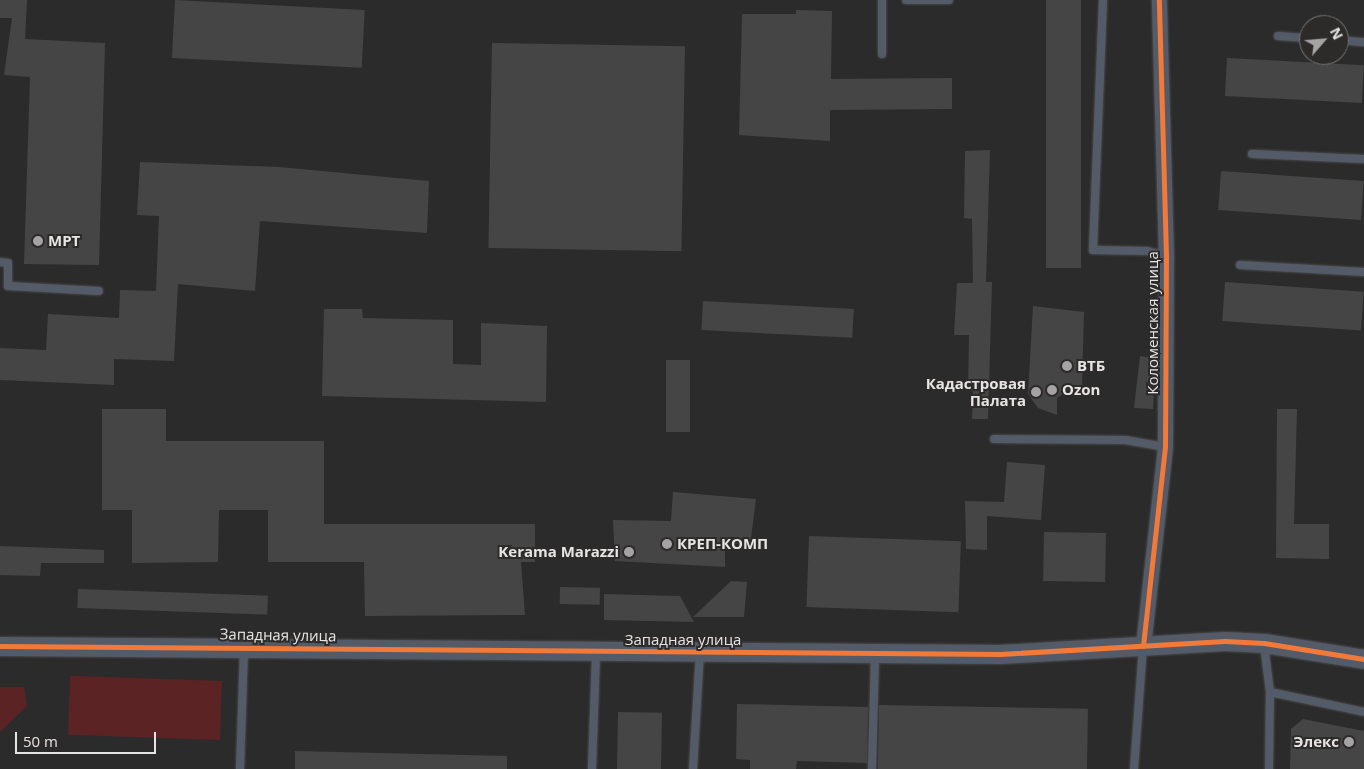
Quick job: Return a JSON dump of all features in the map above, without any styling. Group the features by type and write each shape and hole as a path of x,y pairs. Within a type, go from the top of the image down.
{"street":[{"name":"Коломенская улица","path":"1143,646 1165,447 1166,256 1159,0"},
{"name":"Западная улица","path":"0,646 244,646 596,652 1000,654 1225,641 1264,643 1364,659"}],"lane":[{"path":"882,0 882,54"},
{"path":"906,0 949,0"},
{"path":"1103,0 1092,250 1147,251 1166,256"},
{"path":"1278,36 1299,37"},
{"path":"1349,41 1364,42"},
{"path":"1252,154 1364,160"},
{"path":"0,262 8,263 8,286 99,291"},
{"path":"1240,266 1364,272"},
{"path":"994,439 1125,440 1165,447"},
{"path":"1264,643 1270,692 1270,769"},
{"path":"240,769 244,646"},
{"path":"1134,769 1143,646"},
{"path":"592,769 596,652"},
{"path":"693,769 700,652"},
{"path":"872,769 875,654"},
{"path":"1270,692 1364,712"}],"shaded area":[{"path":"70,676 222,681 220,740 68,735"},
{"path":"0,687 24,687 27,706 0,732"}],"building":[{"path":"0,0 27,0 25,39 105,43 99,265 24,264 30,77 4,75 12,18 0,18"},
{"path":"175,0 365,10 362,68 172,58"},
{"path":"1046,0 1081,0 1081,268 1046,268"},
{"path":"796,10 832,11 831,79 952,78 952,109 830,110 830,141 739,135 742,14 796,14"},
{"path":"492,43 685,46 681,251 488,248"},
{"path":"1227,58 1299,62 1299,65 1364,65 1362,103 1225,96"},
{"path":"990,150 986,282 992,282 988,419 972,419 973,391 968,391 969,335 954,335 957,283 973,283 972,219 964,218 965,151"},
{"path":"140,162 279,167 429,181 427,233 260,221 255,291 178,284 174,361 114,359 114,385 0,380 0,348 46,350 48,314 119,318 120,290 156,291 159,216 137,215"},
{"path":"1221,171 1364,181 1361,220 1218,210"},
{"path":"1225,282 1364,292 1361,331 1222,321"},
{"path":"703,301 854,309 852,338 701,330"},
{"path":"1033,306 1084,312 1082,387 1068,390 1057,398 1057,415 1038,408 1028,394"},
{"path":"324,309 362,309 363,318 453,320 453,364 481,365 481,323 547,326 546,402 322,396"},
{"path":"1140,356 1156,358 1153,409 1134,408"},
{"path":"666,360 690,360 690,432 666,432"},
{"path":"102,409 166,409 166,441 324,441 324,524 535,524 535,562 521,562 525,615 365,616 364,562 268,562 268,510 219,510 218,562 132,563 132,510 102,510"},
{"path":"1277,409 1297,409 1294,524 1329,524 1329,559 1276,558"},
{"path":"1007,462 1045,465 1041,520 987,516 987,550 966,549 965,501 1004,502"},
{"path":"673,492 756,499 750,546 725,542 725,567 615,561 613,520 671,521"},
{"path":"1044,532 1106,533 1105,582 1043,581"},
{"path":"809,536 961,541 958,612 807,607"},
{"path":"0,546 104,550 104,563 41,563 40,576 0,575"},
{"path":"731,581 747,582 744,617 693,617"},
{"path":"560,587 600,588 600,605 560,604"},
{"path":"78,589 268,596 267,615 77,608"},
{"path":"604,594 680,596 694,622 604,620"},
{"path":"737,704 868,707 867,763 797,761 796,769 750,769 750,760 736,759"},
{"path":"879,705 1088,709 1087,769 878,769"},
{"path":"618,712 662,713 661,769 617,769"},
{"path":"1303,719 1364,731 1364,769 1290,769 1291,729"},
{"path":"295,751 507,756 507,769 295,769"}],"cycle path":[{"path":"1143,646 1165,447 1166,256 1159,0"},
{"path":"0,646 1000,654 1225,641 1264,643 1364,659"}],"place":[{"name":"МРТ","path":"38,241"},
{"name":"ВТБ","path":"1067,366"},
{"name":"Ozon","path":"1052,390"},
{"name":"Кадастровая Палата","path":"1036,392"},
{"name":"КРЕП-КОМП","path":"667,544"},
{"name":"Kerama Marazzi","path":"629,552"},
{"name":"Элекс","path":"1349,742"}]}
